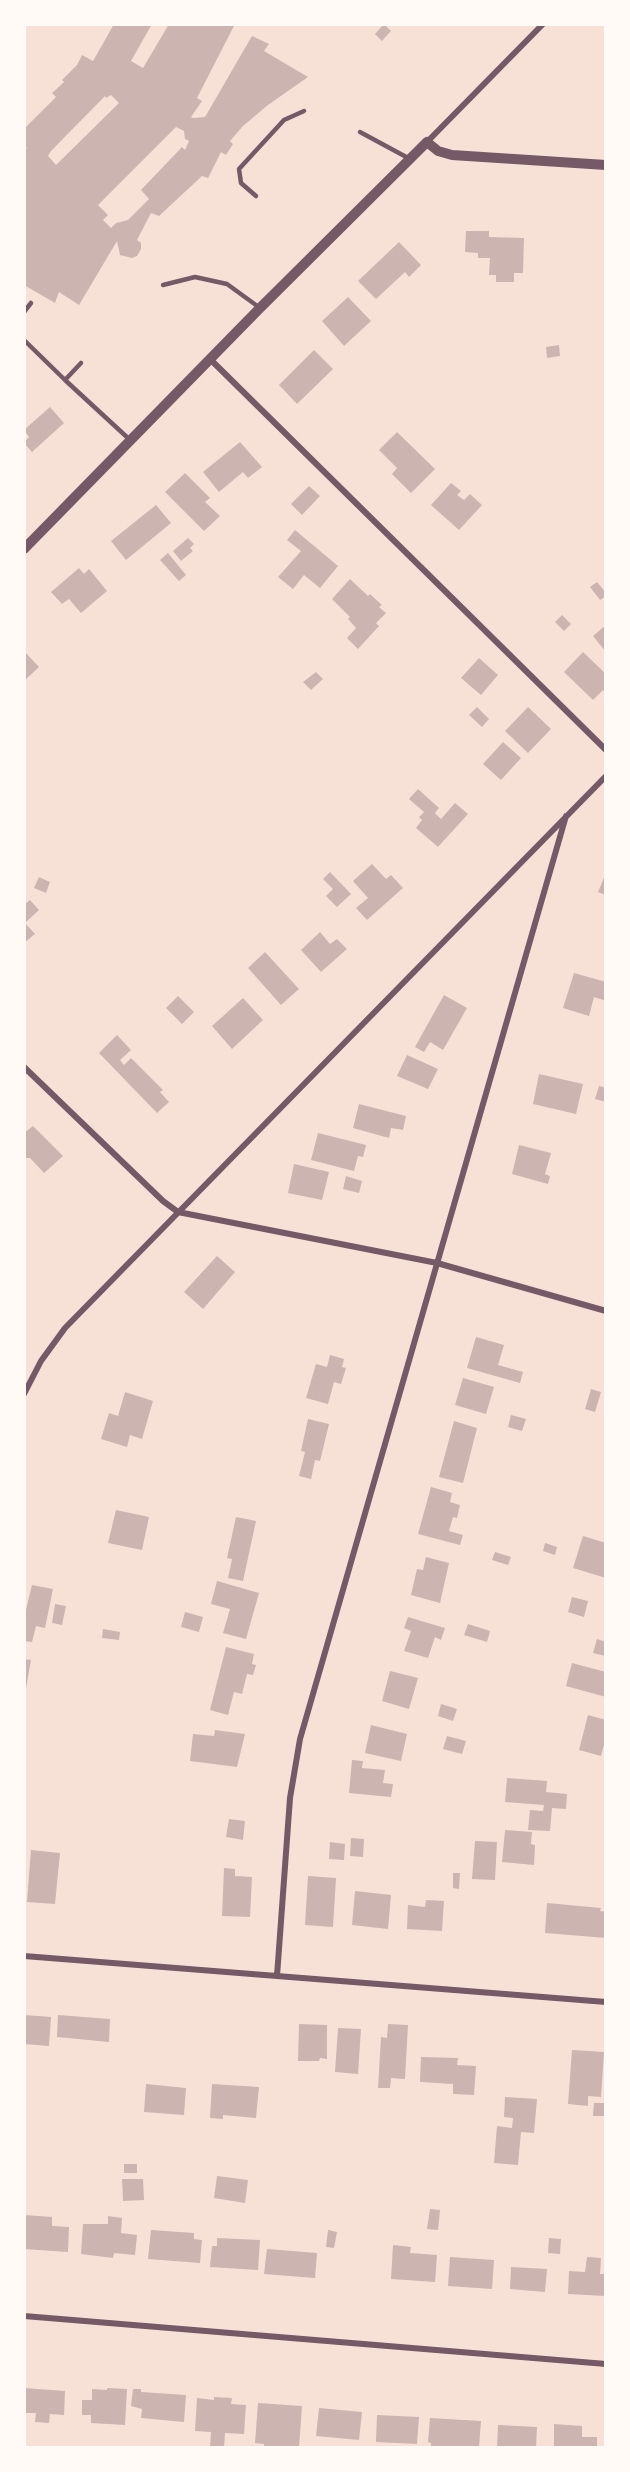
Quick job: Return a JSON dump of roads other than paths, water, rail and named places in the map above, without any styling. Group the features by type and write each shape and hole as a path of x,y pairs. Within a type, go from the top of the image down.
{"street":[{"path":"24,549 543,24"},
{"path":"427,142 438,151 452,155 606,165"},
{"path":"211,360 606,750"},
{"path":"24,1394 41,1361 65,1328 606,776"},
{"path":"277,1976 291,1798 300,1739 566,816"},
{"path":"24,1066 163,1202 178,1212 437,1263 606,1311"},
{"path":"24,1956 606,2002"},
{"path":"24,2316 606,2364"}],"lane":[{"path":"256,196 241,183 239,169 284,120 304,111"},
{"path":"360,132 410,159"},
{"path":"163,285 195,277 227,284 260,308"},
{"path":"24,312 31,303"},
{"path":"24,340 131,441"},
{"path":"65,380 81,363"}]}
